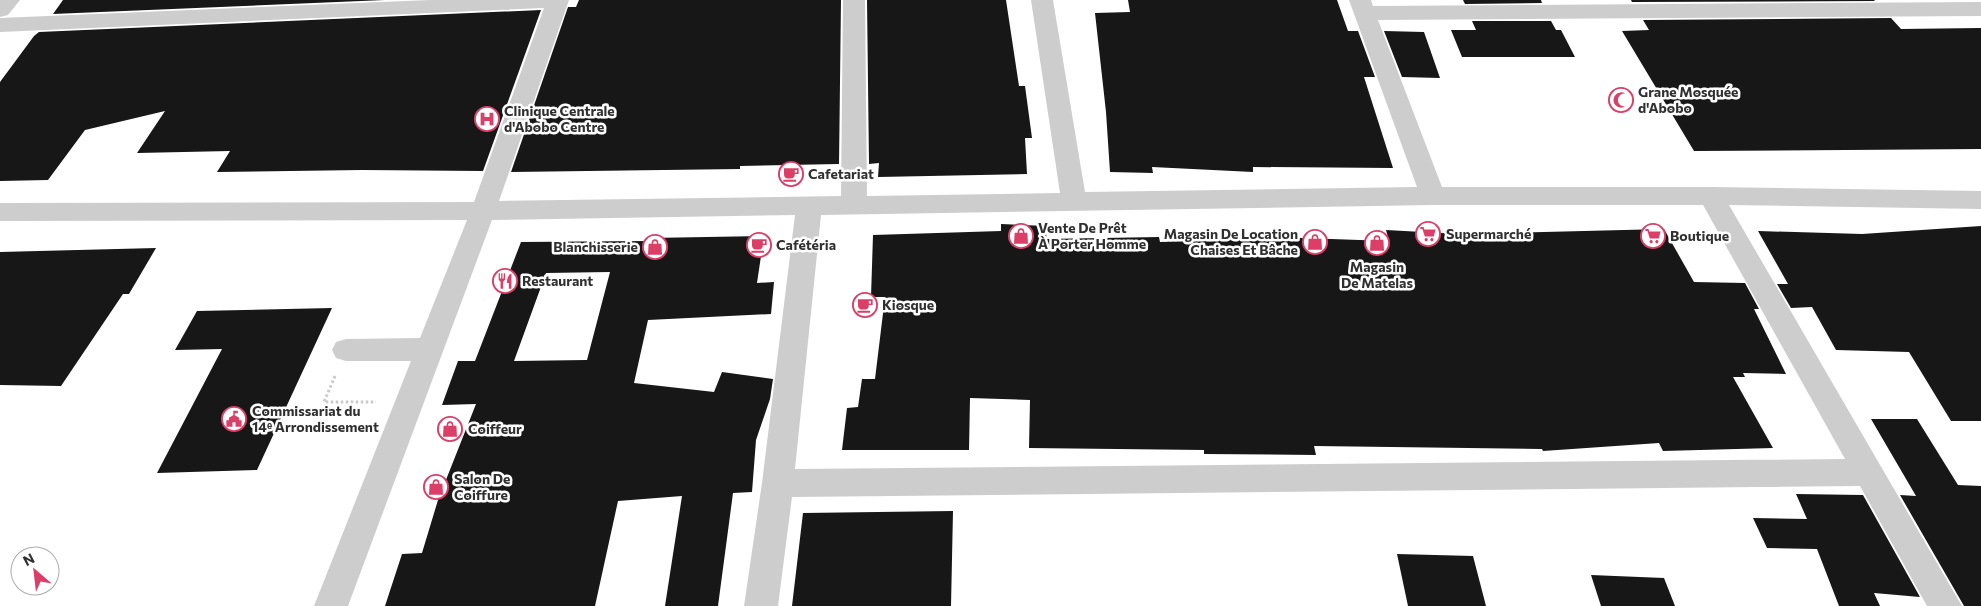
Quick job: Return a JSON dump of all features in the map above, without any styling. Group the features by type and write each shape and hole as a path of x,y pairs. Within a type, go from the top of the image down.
{"street":[{"path":"0,10 9,0"},
{"path":"854,0 854,206"},
{"path":"1042,0 1074,202"},
{"path":"0,25 558,1 483,211 331,606"},
{"path":"1433,196 1363,7 1981,9"},
{"path":"0,212 483,211 1433,196 1711,196 1981,200"},
{"path":"1711,196 1946,606"},
{"path":"761,606 778,483 809,207"},
{"path":"346,350 429,349"},
{"path":"778,483 1869,472"}],"path":[{"path":"346,350 324,402 409,401"}],"building":[{"path":"63,0 385,0 53,14"},
{"path":"579,0 841,0 839,164 740,166 740,169 511,172 568,7 576,7"},
{"path":"867,0 1006,0 1019,86 1025,86 1032,138 1025,138 1027,174 878,177 879,163 869,164"},
{"path":"1128,0 1337,0 1348,31 1358,31 1375,77 1364,77 1393,168 1253,167 1253,172 1152,167 1153,173 1110,172 1106,112 1095,13 1130,12"},
{"path":"1463,0 1541,0 1542,3 1465,4"},
{"path":"1631,0 1874,0 1875,1 1632,2"},
{"path":"541,10 483,171 217,172 230,151 137,153 165,111 85,130 48,180 0,181 0,82 39,32"},
{"path":"1891,18 1901,29 1981,28 1981,149 1694,151 1622,31 1649,30 1643,20"},
{"path":"1472,21 1551,21 1556,30 1561,30 1575,57 1462,57 1451,30 1476,30"},
{"path":"1384,31 1424,32 1440,78 1402,77"},
{"path":"1001,224 1047,226 1046,239 1159,237 1160,242 1273,237 1389,241 1386,230 1459,234 1664,229 1694,282 1745,283 1759,309 1754,309 1786,374 1743,373 1745,377 1733,377 1773,448 1663,451 1659,443 1543,451 1542,449 1314,446 1316,455 1204,454 1204,450 1029,448 1030,400 970,398 969,450 842,450 847,408 858,407 862,379 875,379 885,297 871,297 873,235 1001,231"},
{"path":"1981,226 1981,421 1951,421 1909,352 1836,350 1812,307 1791,308 1777,284 1788,284 1758,231 1862,234"},
{"path":"764,236 757,283 774,282 771,314 648,320 634,383 714,392 722,372 773,379 770,399 756,440 752,492 733,493 718,606 665,606 682,496 618,501 595,606 385,606 402,554 422,553 438,500 476,404 442,405 458,361 475,361 521,242 648,241 649,238","holes":["610,272 587,360 514,361 546,273"]},
{"path":"156,248 129,294 123,294 61,386 0,385 0,252"},
{"path":"332,308 257,470 157,473 222,349 175,350 197,311"},
{"path":"1871,419 1917,419 1958,485 1981,486 1981,606 1964,606 1900,495 1916,496"},
{"path":"1796,494 1863,495 1920,597 1874,593 1880,606 1839,606 1817,549 1767,548 1753,518 1807,519"},
{"path":"953,511 951,606 792,606 803,513"},
{"path":"1397,554 1473,556 1486,606 1408,606"},
{"path":"1591,575 1664,578 1675,606 1601,606"}],"place":[{"name":"Grane Mosquée d'Abobo","path":"1621,100"},
{"name":"Clinique Centrale d'Abobo Centre","path":"487,119"},
{"name":"Cafetariat","path":"791,174"},
{"name":"Supermarché","path":"1428,234"},
{"name":"Vente De Prêt À Porter Homme","path":"1021,236"},
{"name":"Boutique","path":"1653,236"},
{"name":"Magasin De Location Chaises Et Bâche","path":"1315,242"},
{"name":"Magasin De Matelas","path":"1377,243"},
{"name":"Cafétéria","path":"759,245"},
{"name":"Blanchisserie","path":"655,247"},
{"name":"Restaurant","path":"505,281"},
{"name":"Kiosque","path":"865,305"},
{"name":"Commissariat du 14ᵉ Arrondissement","path":"234,419"},
{"name":"Coiffeur","path":"450,429"},
{"name":"Salon De Coiffure","path":"436,487"}]}
